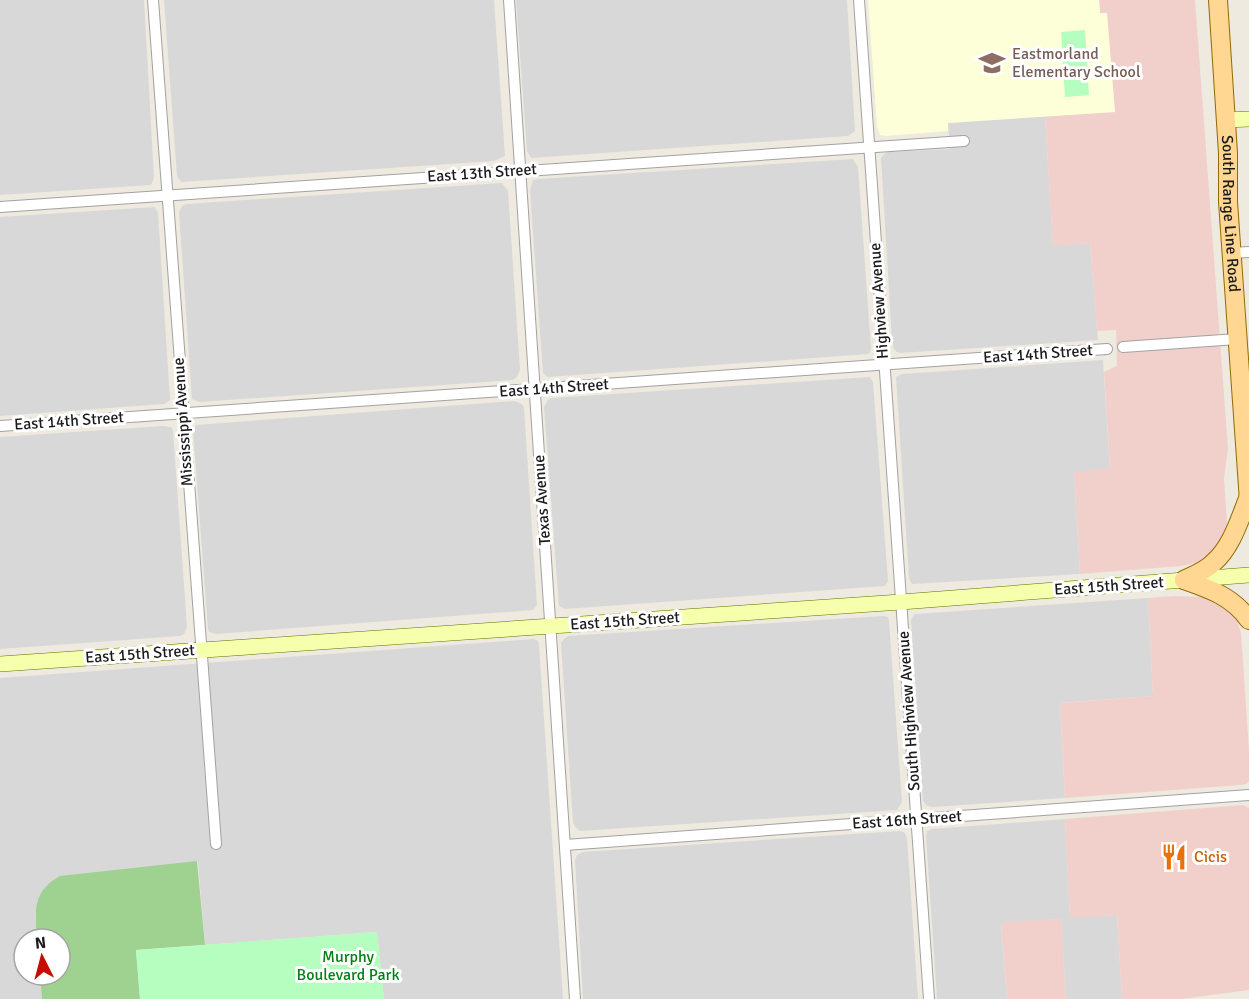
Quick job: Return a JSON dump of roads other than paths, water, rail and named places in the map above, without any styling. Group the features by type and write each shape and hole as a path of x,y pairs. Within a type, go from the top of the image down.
{"main road":[{"name":"South Range Line Road","path":"1218,0 1228,153 1228,202 1240,252 1237,339 1249,501"},
{"path":"1226,120 1249,119"},
{"path":"1184,580 1203,570 1221,555 1230,541 1249,496"},
{"name":"East 15th Street","path":"0,664 901,602 1249,575"},
{"path":"1184,580 1222,594 1234,602 1249,620"}],"street":[{"name":"Mississippi Avenue","path":"153,0 216,844"},
{"name":"Texas Avenue","path":"508,0 575,999"},
{"name":"Highview Avenue","path":"859,0 901,602"},
{"name":"East 13th Street","path":"0,207 964,141"},
{"path":"1123,347 1237,339"},
{"name":"East 14th Street","path":"0,426 1107,348"},
{"name":"South Highview Avenue","path":"901,602 929,999"},
{"name":"East 16th Street","path":"565,845 1249,795"}],"place":[{"name":"Eastmorland Elementary School","path":"992,63"},
{"name":"Cicis","path":"1174,857"}],"park label":[{"name":"Murphy Boulevard Park","path":"348,966"}]}
